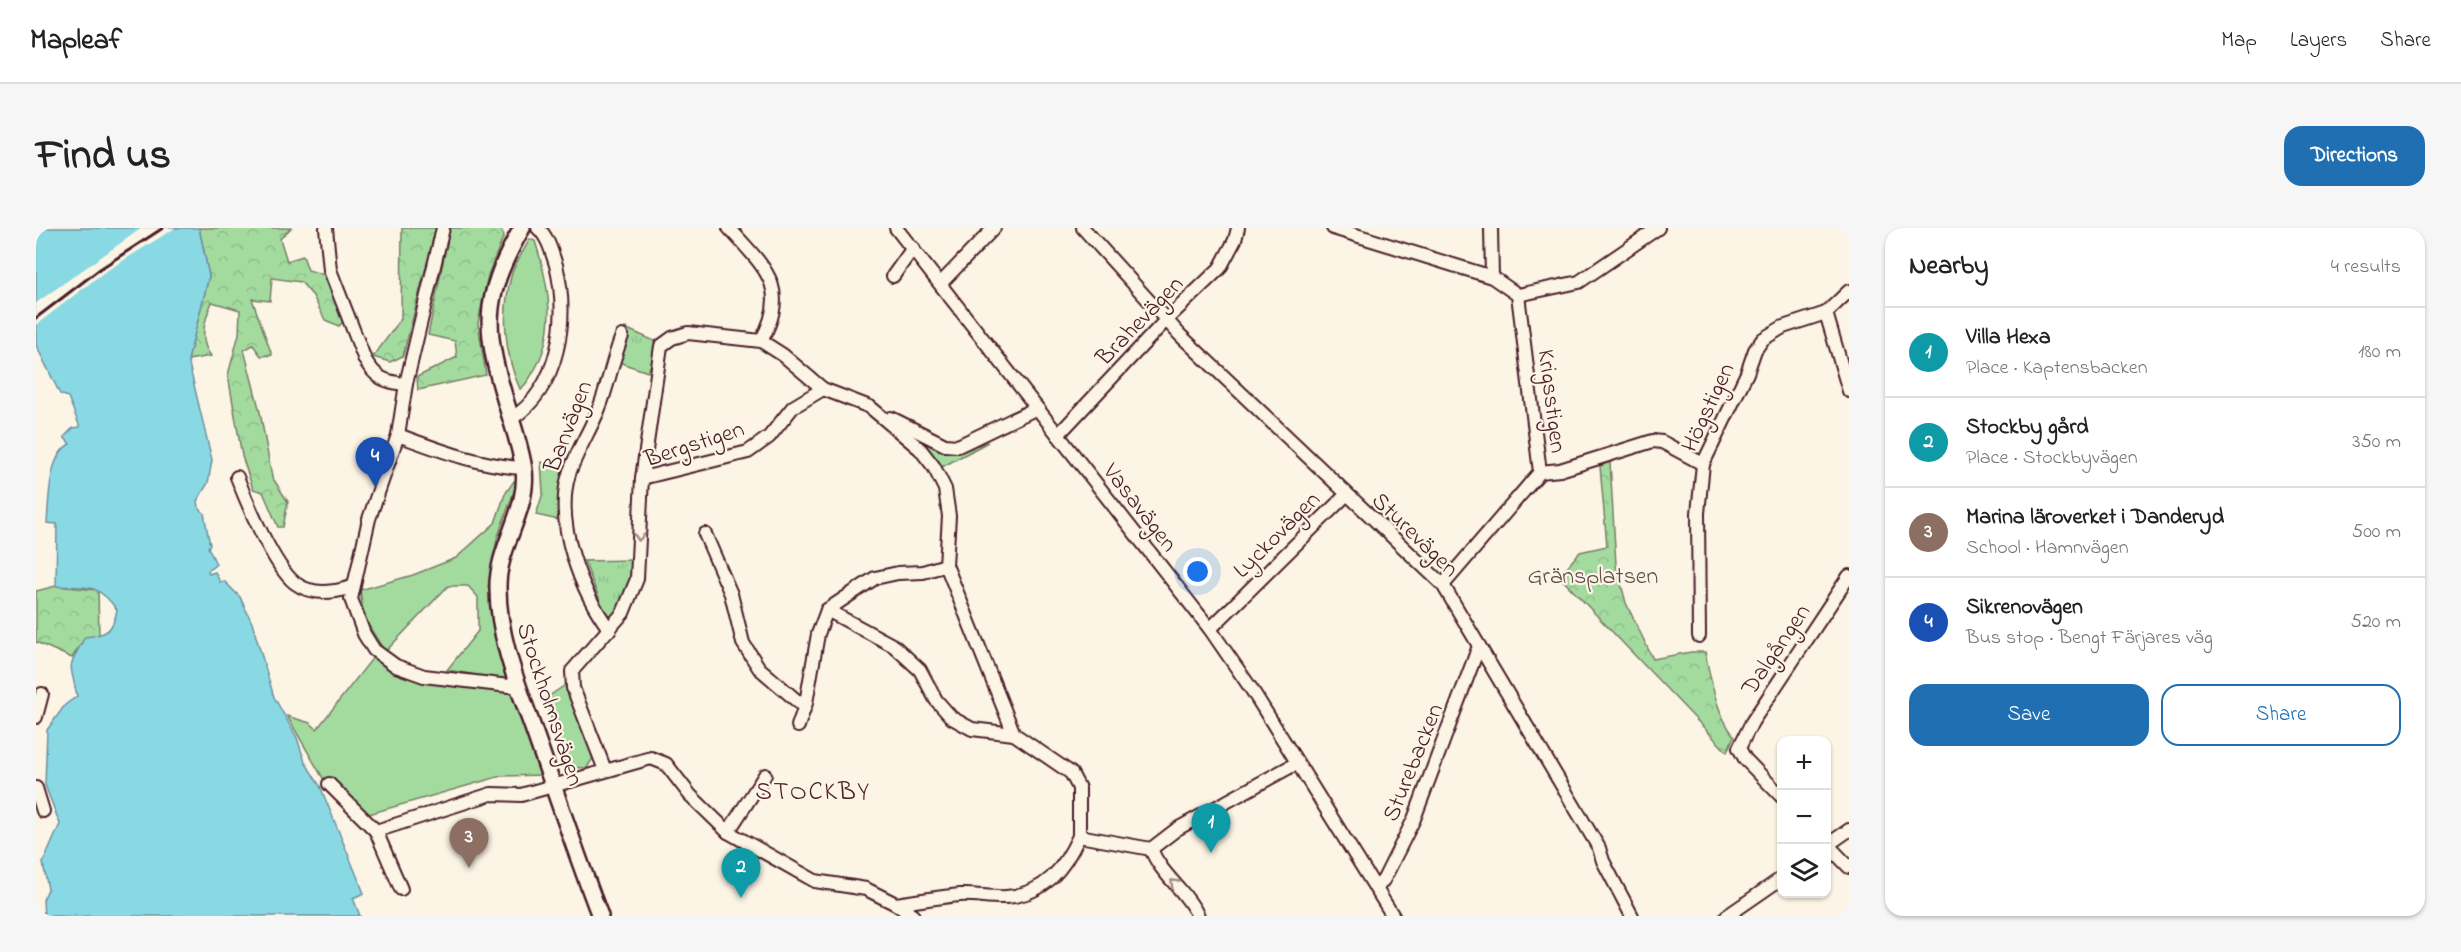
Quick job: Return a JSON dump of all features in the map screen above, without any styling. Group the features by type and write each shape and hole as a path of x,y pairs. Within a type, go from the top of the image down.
{"street":[{"path":"326,228 330,270 365,360 373,373 384,382 406,384"},
{"path":"443,228 406,384 398,435 369,519 352,587 353,610 363,634 374,650 388,662 424,676 509,686 518,685"},
{"name":"Stockholmsvägen","path":"522,228 502,263 492,290 489,317 495,366 524,468 525,487 499,562 500,619 518,685 600,916"},
{"path":"511,419 524,411 544,382 559,344 562,314 561,285 553,255 538,228"},
{"path":"729,228 765,272 776,291 773,319 761,341"},
{"name":"Vasavägen","path":"896,228 1210,628 1393,916"},
{"path":"941,283 994,228"},
{"name":"Sturevägen","path":"1083,228 1166,320 1346,495 1443,585 1599,848 1603,861 1632,916"},
{"name":"Brahevägen","path":"1058,435 1166,320 1220,268 1235,240 1238,228"},
{"path":"1333,228 1492,277 1518,295 1579,282 1658,228"},
{"path":"1491,228 1492,277"},
{"path":"894,276 913,248"},
{"path":"1849,291 1826,313 1849,391"},
{"name":"Krigsstigen","path":"1443,585 1540,472 1518,295"},
{"name":"Högstigen","path":"1699,636 1698,513 1703,464 1747,373 1755,350 1763,339 1783,327 1826,313"},
{"path":"642,478 658,358 661,346 672,332 761,341 783,355 823,389 870,407 945,445 958,446 1037,408"},
{"name":"Banvägen","path":"610,630 591,606 576,563 564,517 564,496 569,474 598,409 622,336"},
{"name":"Bergstigen","path":"605,770 573,688 573,671 623,613 637,579 642,478 748,452 769,437 793,407 823,389"},
{"path":"870,407 920,449 934,467 945,489 950,516 946,565 1014,734"},
{"path":"398,435 447,453 502,467 524,468"},
{"path":"1540,472 1560,470 1653,441 1662,442 1703,464"},
{"path":"237,477 277,560 294,583 308,590 330,594 352,587"},
{"name":"Lyckovägen","path":"1210,628 1346,495"},
{"path":"705,534 731,594 743,643 759,668 804,707"},
{"path":"798,726 804,707 818,634 827,610 875,578 898,573 923,572 946,565"},
{"name":"Dalgången","path":"1777,792 1745,759 1739,748 1752,722 1849,576"},
{"path":"827,610 894,646 920,670 936,700 952,718 972,729 1014,734 1071,773 1079,788 1079,836 1069,859 1051,880 1038,890 1006,897 962,895 896,904"},
{"name":"Sturebacken","path":"1376,889 1384,879 1414,819 1479,646"},
{"path":"36,717 42,694"},
{"path":"376,831 491,794 521,795 651,758 666,764 690,795 728,832 815,881 866,889 896,904 913,916"},
{"path":"1079,836 1151,849 1177,829 1297,763"},
{"path":"728,832 765,775"},
{"path":"329,784 376,831 401,889"},
{"path":"36,789 43,811"},
{"path":"1828,844 1849,830"},
{"path":"1151,849 1168,877 1191,901 1198,916"},
{"path":"1831,849 1849,867"},
{"path":"1727,916 1777,881"}],"green space":[{"path":"199,228 291,228 280,239 287,261 303,256 308,270 325,275 344,321 339,326 325,320 313,296 301,282 272,278 270,301 252,299 272,355 261,356 253,345 244,350 260,412 272,477 288,502 283,527 278,527 263,492 253,489 242,456 228,375 239,334 240,310 212,302 204,329 205,343 211,356 188,360 209,276"},
{"path":"402,228 436,228 403,356 390,362 373,357 401,319"},
{"path":"450,228 500,228 504,235 488,275 478,323 486,375 418,390 417,377 457,357 455,341 428,335"},
{"path":"530,239 535,241 544,274 549,323 542,355 528,381 520,389 510,361 506,332 506,302 512,273"},
{"path":"625,328 659,343 648,372 618,362"},
{"path":"887,419 952,453 988,442 940,468"},
{"path":"541,462 570,470 560,495 559,520 536,515 543,493"},
{"name":"Gränsplatsen","path":"1610,462 1616,565 1626,603 1653,659 1691,652 1705,652 1718,707 1734,736 1727,752 1559,576 1580,552 1607,546 1600,466"},
{"path":"514,481 517,483 497,539 488,586 507,680 447,670 478,631 478,597 468,586 448,586 385,652 364,618 360,590 413,575 456,558 495,523 505,494"},
{"path":"632,560 628,592 614,617 606,615 584,561"},
{"path":"56,586 98,590 99,636 85,638 72,658 36,642 36,591"},
{"path":"374,656 468,684 509,692 518,704 545,775 501,776 369,814 324,780 287,716 310,723 317,729"},
{"path":"567,684 593,758 587,768 568,767 560,752 546,698"}],"water":[{"path":"36,228 199,228 209,276 188,360 212,460 208,483 197,501 198,507 204,513 210,545 208,547 216,564 208,571 209,574 215,572 220,582 224,581 240,597 252,623 274,697 297,738 305,762 320,786 364,893 353,898 360,916 44,916 43,900 48,889 43,863 60,824 45,785 47,730 65,705 77,696 71,666 85,637 107,631 113,623 117,610 104,595 91,588 56,586 57,524 47,523 49,491 57,458 70,444 64,437 73,428 80,427 68,397 60,394 36,345"}],"pier":[{"path":"142,228 175,228 103,273 36,325 36,303"}],"railway":[{"path":"36,318 100,269 163,228"}],"place":[{"name":"Sikrenovägen","path":"375,487"},
{"name":"Villa Hexa","path":"1211,853"},
{"name":"Marina läroverket i Danderyd","path":"469,868"},
{"name":"Stockby gård","path":"741,898"}],"district":[{"name":"STOCKBY","path":"813,790"}]}
